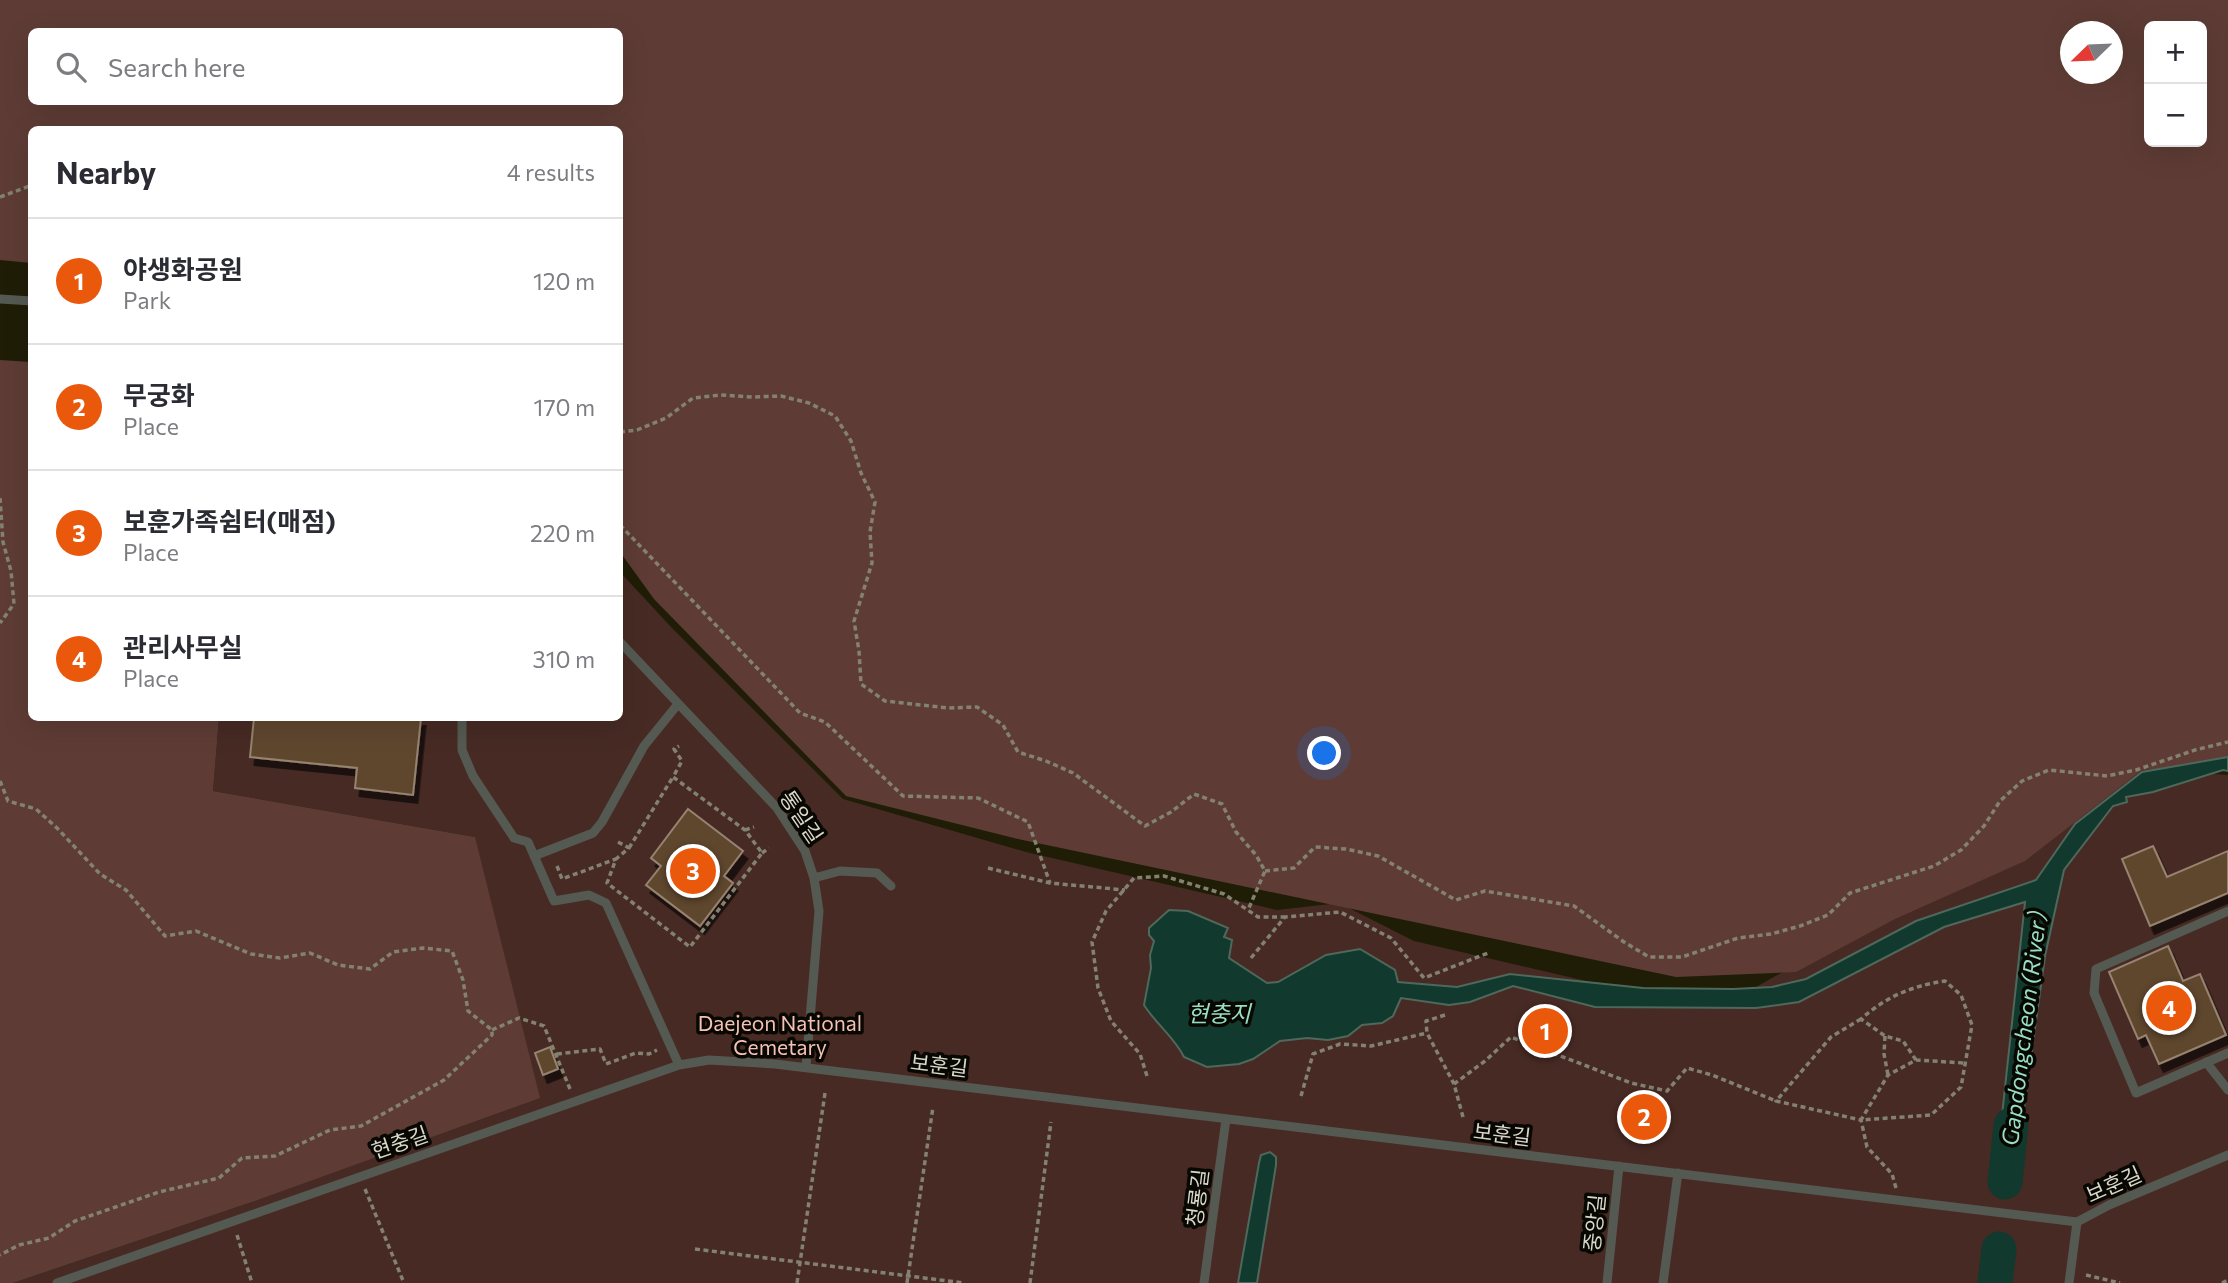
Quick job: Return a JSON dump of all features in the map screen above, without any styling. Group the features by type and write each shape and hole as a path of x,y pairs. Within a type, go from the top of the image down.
{"lane":[{"path":"0,299 28,301"},
{"name":"통일길","path":"623,645 778,808 805,851 814,878 819,911 806,1068"},
{"path":"534,856 593,833 602,822 644,746 678,704"},
{"path":"462,721 462,750 473,776 514,838 528,842 554,901 589,895 606,903 679,1065"},
{"path":"814,878 840,871 877,873 891,886"},
{"path":"2228,911 2096,969 2094,993 2136,1093 2228,1053"},
{"name":"현충길","path":"57,1283 679,1065 709,1060 759,1062"},
{"name":"보훈길","path":"759,1062 2077,1222 2109,1205 2228,1155"},
{"path":"2206,1062 2228,1090"},
{"name":"청룡길","path":"1204,1283 1226,1119"},
{"name":"중앙길","path":"1606,1283 1619,1166"},
{"path":"1663,1283 1678,1174"},
{"path":"2069,1283 2077,1222"}],"path":[{"path":"0,197 28,186"},
{"path":"623,432 637,430 666,418 693,398 721,395 781,396 810,403 835,416 851,441 861,473 875,502 870,532 872,563 854,621 861,684 885,701 948,708 977,707 1003,725 1018,752 1073,773 1145,825 1171,812 1194,794 1222,804 1236,832 1256,855 1265,871 1248,910"},
{"path":"0,498 3,542 11,571 13,604 0,623"},
{"path":"623,528 800,713 825,722 903,796 978,798 1028,821 1050,883"},
{"path":"1265,871 1294,868 1315,847 1346,849 1378,856 1456,900 1485,891 1574,906 1649,957 1682,957 1738,938 1771,934 1800,926 1828,915 1850,893 1934,866 1961,850 1984,826 2000,801 2022,781 2049,771 2107,776 2228,742"},
{"path":"557,866 562,879 616,859 629,848 682,761 674,749 679,746"},
{"path":"673,777 745,830 762,853"},
{"path":"0,780 8,801 36,809 100,874 126,890 165,936 196,931 251,954 280,958 310,953 338,965 370,969 393,952 422,948 452,951 463,980 468,1012 492,1030"},
{"path":"745,830 754,827"},
{"path":"618,842 629,848"},
{"path":"616,859 607,883 690,947 762,853 769,848"},
{"path":"988,867 1050,883 1125,890"},
{"path":"1147,1076 1140,1054 1111,1021 1098,988 1092,942 1106,911 1134,878 1164,876 1224,894 1258,917 1340,912 1391,938 1423,978 1489,953"},
{"path":"1251,958 1285,917"},
{"path":"1454,1084 1485,1062 1511,1037 1631,1083 1667,1091 1687,1068 1712,1075 1776,1101 1861,1120 1931,1115 1961,1087 1972,1026 1961,995 1945,981 1918,985 1881,1002 1861,1019 1831,1037 1776,1101"},
{"path":"1445,1015 1426,1021 1427,1033 1454,1084 1462,1117"},
{"path":"492,1030 519,1018 544,1026 575,1101"},
{"path":"1861,1019 1885,1036 1903,1041 1916,1060"},
{"path":"0,1255 19,1245 49,1238 75,1221 159,1192 219,1178 242,1158 275,1156 330,1130 360,1126 444,1080 492,1035 492,1030"},
{"path":"1301,1096 1313,1055 1340,1044 1371,1046 1427,1033"},
{"path":"1885,1036 1884,1054 1888,1075"},
{"path":"557,1054 600,1049 606,1064 636,1053 649,1054 660,1048"},
{"path":"1900,1200 1892,1174 1867,1147 1861,1120 1888,1075 1916,1060 1964,1063"},
{"path":"797,1283 825,1093"},
{"path":"907,1283 933,1107"},
{"path":"1030,1283 1051,1122"},
{"path":"365,1189 404,1283"},
{"path":"237,1235 252,1283"},
{"path":"695,1249 964,1283"},
{"path":"2087,1275 2120,1283"},
{"path":"2222,1283 2228,1280"}],"green space":[{"name":"Daejeon National Cemetary","path":"623,575 843,799 1026,852 1277,910 1339,903 1414,941 1685,1004 1726,1004 2142,769 2228,775 2228,1283 13,1283 252,1202 475,837 213,791 219,721 623,721"}],"shaded area":[{"path":"0,0 2228,0 2228,767 2142,770 2025,861 1895,919 1796,972 1676,977 1018,839 846,796 654,599 623,556 623,126 28,126 28,263 0,260"},
{"path":"0,360 28,362 28,721 219,721 213,791 475,837 540,1098 252,1202 13,1283 0,1283"}],"water":[{"name":"현충지","path":"2228,757 2228,771 2223,770 2153,792 2126,797 2127,802 2113,806 2064,870 2045,956 2016,1166 2005,1172 1997,1162 2025,902 1944,927 1799,1002 1756,1008 1595,1007 1513,986 1470,1002 1449,1005 1401,998 1393,1016 1382,1023 1362,1025 1348,1036 1328,1040 1307,1038 1280,1041 1253,1059 1239,1064 1207,1067 1184,1057 1144,1005 1154,941 1149,935 1149,928 1169,910 1188,911 1228,928 1224,937 1232,940 1229,958 1267,983 1278,982 1326,955 1360,949 1395,970 1398,982 1457,987 1510,974 1643,988 1772,987 1806,979 1916,921 2036,880 2075,824 2142,772"},
{"path":"1270,1152 1276,1157 1276,1165 1257,1283 1238,1283 1259,1163 1261,1155"},
{"path":"1998,1259 2004,1263 2004,1283 1986,1283 1992,1263"}],"building":[{"path":"254,721 421,721 413,795 355,788 357,768 250,757"},
{"path":"688,809 743,851 724,876 733,883 700,926 646,885 661,866 651,858"},
{"path":"2153,846 2167,877 2228,851 2228,893 2150,926 2122,859"},
{"path":"2168,946 2183,981 2200,974 2226,1035 2159,1064 2146,1035 2138,1039 2109,972"},
{"path":"550,1047 558,1069 543,1075 535,1053"}],"waterway":[{"name":"Gapdongcheon (River）","path":"2005,1182 2011,1125"},
{"path":"1995,1283 1999,1249"}],"place":[{"name":"보훈가족쉼터(매점)","path":"693,871"},
{"name":"관리사무실","path":"2169,1008"},
{"name":"야생화공원","path":"1545,1031"},
{"name":"무궁화","path":"1644,1117"}]}
